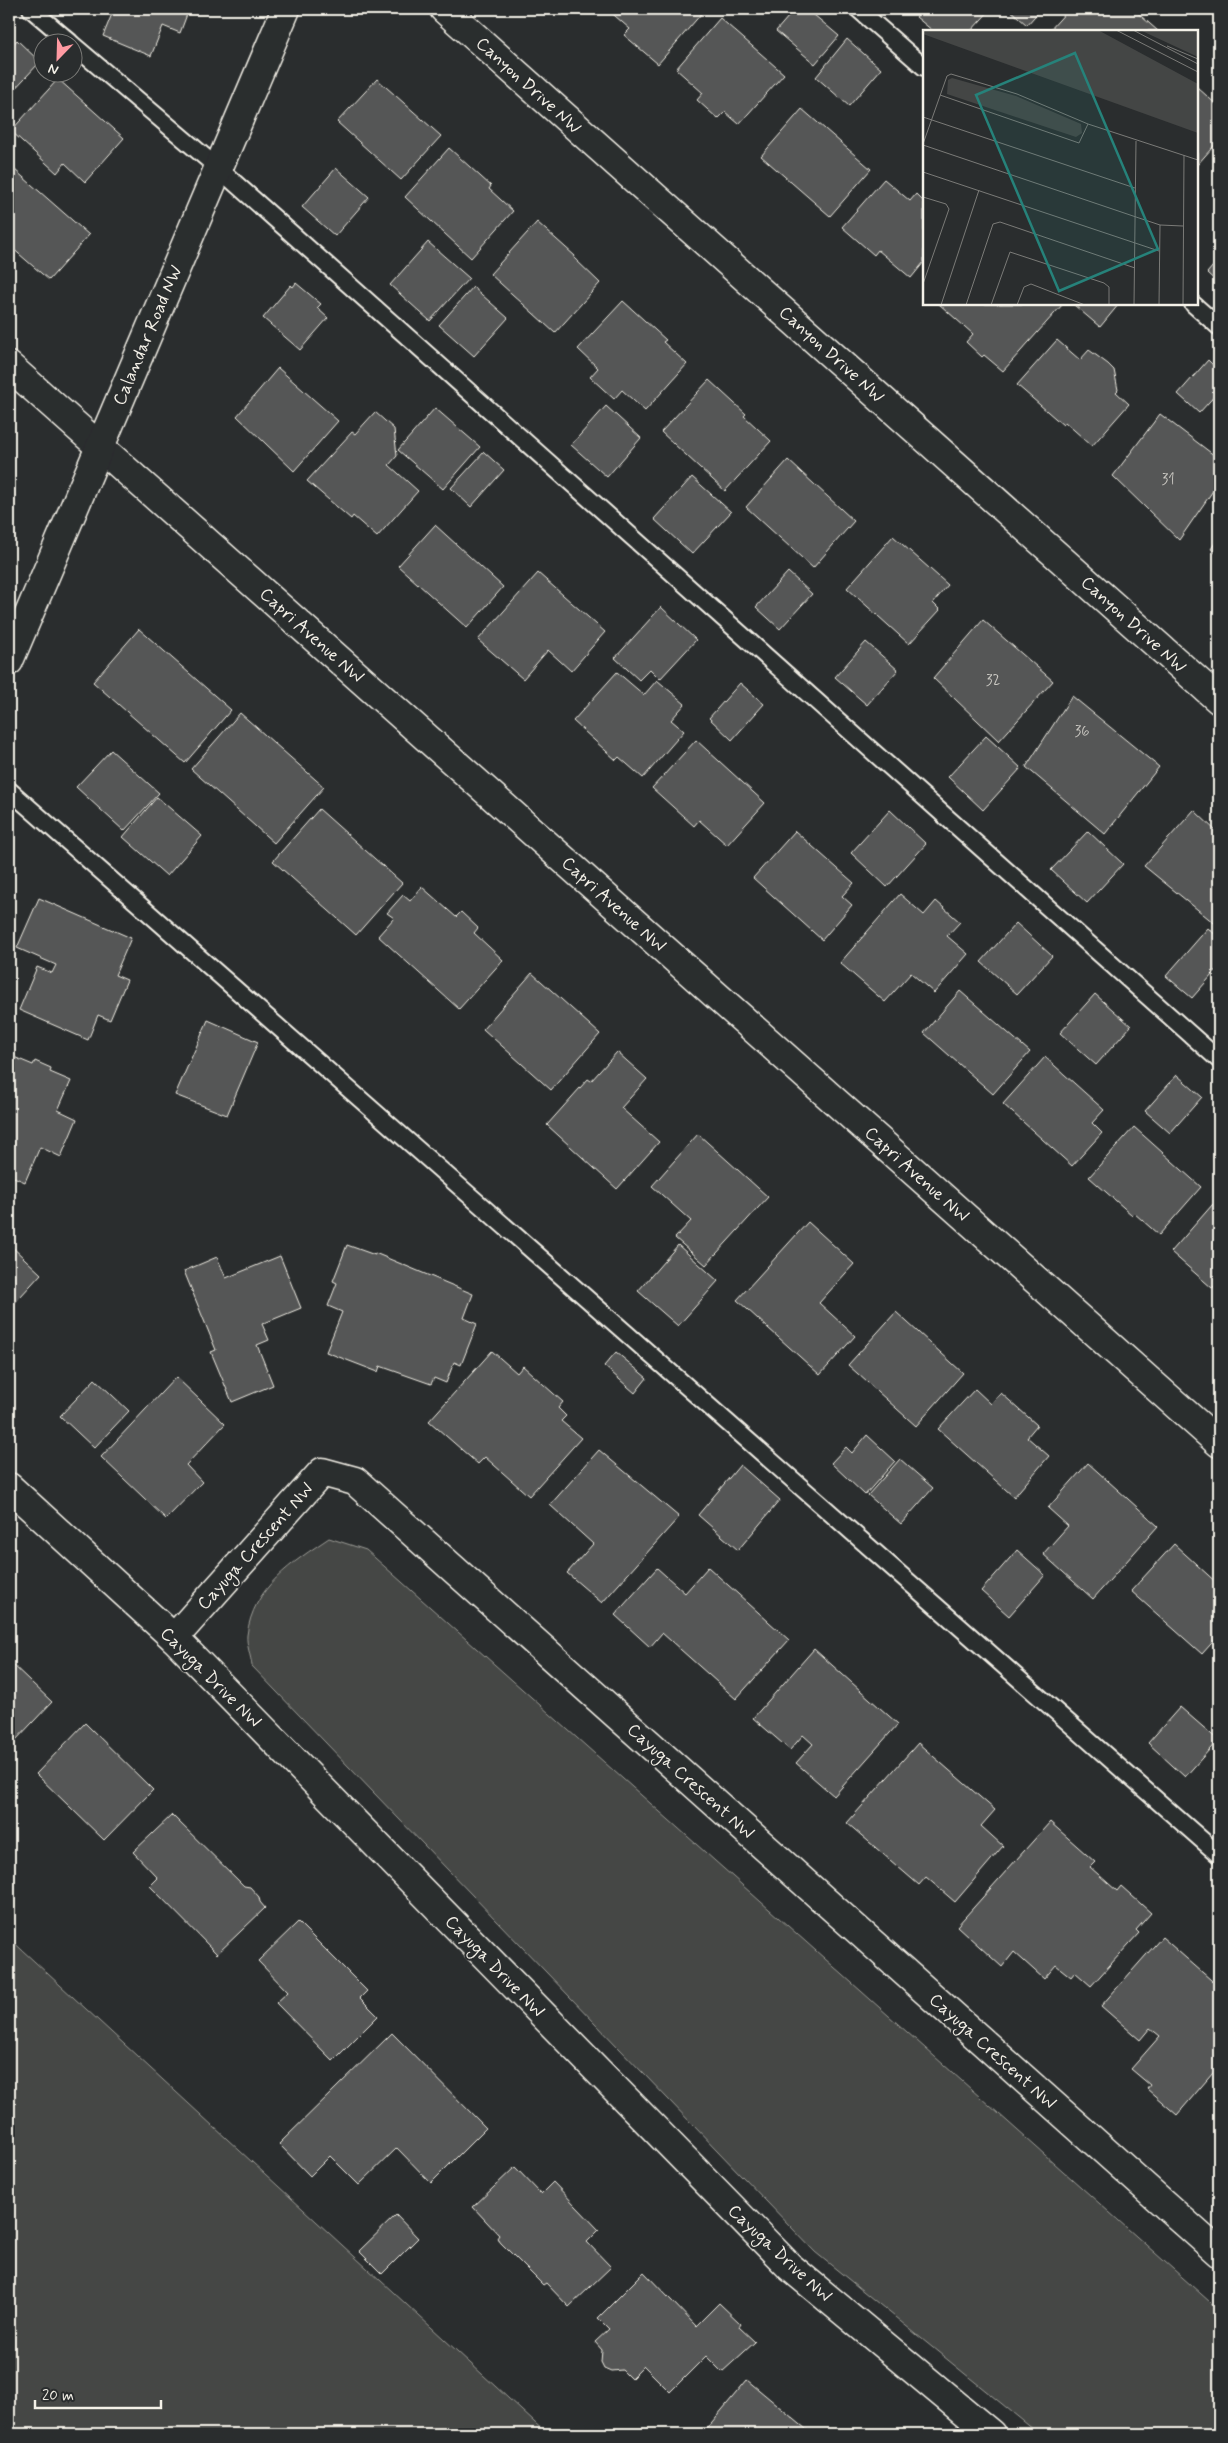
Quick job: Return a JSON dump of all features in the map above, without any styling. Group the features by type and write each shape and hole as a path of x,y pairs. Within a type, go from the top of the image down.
{"street":[{"name":"Calandar Road NW","path":"9,661 99,445 286,9"},
{"name":"Canyon Drive NW","path":"444,9 1219,700"},
{"name":"Capri Avenue NW","path":"9,366 1219,1443"},
{"name":"Cayuga Crescent NW","path":"174,1638 322,1472 355,1481 1219,2252"},
{"name":"Cayuga Drive NW","path":"9,1487 174,1638 790,2267 990,2434"}],"lane":[{"path":"30,9 58,32"},
{"path":"858,9 923,66"},
{"path":"82,52 218,168 1219,1060"},
{"path":"1194,305 1219,327"},
{"path":"9,790 1219,1854"}],"shaded area":[{"path":"329,1538 366,1550 1219,2310 1219,2434 1039,2434 815,2252 252,1666 247,1635 257,1603 276,1578 288,1567"},
{"path":"9,1938 547,2434 9,2434"}],"building":[{"path":"114,9 189,9 180,33 163,26 151,56 103,36"},
{"path":"607,9 696,9 702,13 658,64 624,35 630,29"},
{"path":"795,9 807,9 839,36 815,64 776,31"},
{"path":"923,9 991,9 972,30 932,30 916,17"},
{"path":"1009,9 1041,9 1027,25"},
{"path":"1069,9 1133,9 1157,30 1050,30"},
{"path":"720,18 784,74 739,124 725,112 718,119 697,100 703,93 676,69"},
{"path":"847,39 881,69 849,106 816,77"},
{"path":"17,40 32,54 32,71 9,95 9,49"},
{"path":"377,79 441,136 401,180 337,122"},
{"path":"55,82 61,82 124,138 85,182 65,163 57,173 11,131"},
{"path":"1198,88 1219,107 1219,140 1198,164"},
{"path":"802,109 871,169 830,216 761,156"},
{"path":"449,148 491,186 489,189 513,211 471,258 405,197"},
{"path":"1219,163 1219,175 1213,170"},
{"path":"336,168 369,197 335,236 302,207"},
{"path":"15,170 89,235 49,280 11,247 9,249 9,176"},
{"path":"884,179 910,201 916,194 923,201 923,263 911,278 878,250 874,255 842,227"},
{"path":"537,222 575,256 574,258 600,283 555,333 490,274"},
{"path":"428,242 469,278 430,321 390,285"},
{"path":"1219,259 1219,284 1207,273"},
{"path":"296,283 321,304 317,308 328,318 300,350 263,318 291,285 293,287"},
{"path":"473,287 508,318 474,356 439,325"},
{"path":"623,301 666,340 663,342 687,364 645,411 622,390 614,399 590,377 598,368 578,349"},
{"path":"940,305 1062,305 1003,371 984,355 982,357 966,342 973,334"},
{"path":"1074,305 1118,305 1100,327"},
{"path":"1057,340 1080,360 1089,350 1108,364 1114,370 1118,390 1116,392 1129,404 1092,446 1065,422 1063,425 1017,385"},
{"path":"1208,360 1219,371 1219,391 1199,413 1178,394"},
{"path":"278,368 338,421 294,471 237,416"},
{"path":"709,380 746,414 744,416 771,441 725,491 661,432"},
{"path":"606,406 641,438 607,477 571,445"},
{"path":"435,408 480,447 443,489 398,450"},
{"path":"375,412 394,429 397,456 389,465 418,491 377,537 353,516 351,519 307,481 352,432 355,434"},
{"path":"1160,414 1219,459 1219,482 1179,540 1113,476"},
{"path":"484,452 504,470 471,507 451,488"},
{"path":"788,460 854,521 813,568 746,507"},
{"path":"692,477 731,512 692,554 654,519"},
{"path":"435,525 503,587 467,628 398,566"},
{"path":"893,536 948,585 933,603 940,610 909,644 847,588"},
{"path":"1219,537 1219,556 1211,549"},
{"path":"788,572 812,594 780,629 756,607"},
{"path":"538,573 605,632 571,671 548,650 523,679 478,640"},
{"path":"661,607 696,640 660,679 650,669 639,680 615,658"},
{"path":"983,620 1053,681 999,741 933,678"},
{"path":"139,629 231,710 185,763 93,682"},
{"path":"866,642 898,670 867,705 835,677"},
{"path":"617,672 644,695 657,680 685,704 671,720 684,731 643,778 619,757 616,760 573,721"},
{"path":"740,683 764,704 732,740 709,718"},
{"path":"1072,696 1159,767 1105,834 1026,767"},
{"path":"240,713 324,787 274,843 191,769"},
{"path":"986,736 1021,768 983,810 948,777"},
{"path":"696,740 765,803 727,845 699,820 694,826 652,788"},
{"path":"111,750 159,793 124,831 76,787"},
{"path":"157,797 202,836 167,876 123,837"},
{"path":"319,809 402,883 356,935 273,861"},
{"path":"890,810 926,844 887,887 851,853"},
{"path":"1194,810 1219,834 1219,927 1144,866"},
{"path":"795,831 854,883 842,896 852,905 822,940 753,878"},
{"path":"1088,831 1123,864 1087,903 1051,870"},
{"path":"422,887 456,917 461,912 478,928 474,933 503,960 459,1009 378,936 394,918 387,913 403,895 410,901"},
{"path":"900,894 924,915 936,901 960,922 947,936 968,954 934,993 911,973 885,1002 840,963"},
{"path":"39,898 131,938 115,975 127,980 110,1020 98,1015 88,1040 19,1010 37,967 52,973 56,965 17,948"},
{"path":"1016,923 1052,956 1017,994 981,962"},
{"path":"1208,928 1219,938 1219,967 1192,998 1166,976"},
{"path":"532,973 600,1034 551,1090 483,1029"},
{"path":"960,991 1030,1052 993,1094 924,1033"},
{"path":"1095,994 1131,1026 1096,1065 1060,1033"},
{"path":"208,1020 258,1042 227,1115 175,1095"},
{"path":"617,1052 647,1079 621,1108 659,1142 617,1189 547,1125 588,1079 591,1081"},
{"path":"9,1055 33,1065 35,1061 51,1068 50,1072 71,1081 58,1110 77,1119 61,1157 40,1147 25,1182 9,1175"},
{"path":"1045,1057 1104,1110 1092,1123 1102,1133 1072,1166 1003,1104"},
{"path":"1177,1075 1202,1097 1170,1133 1145,1111"},
{"path":"1134,1127 1201,1187 1159,1235 1134,1213 1132,1215 1089,1177"},
{"path":"698,1134 768,1197 706,1265 675,1238 691,1221 652,1186"},
{"path":"1213,1204 1219,1209 1219,1283 1212,1288 1171,1252"},
{"path":"808,1222 854,1264 819,1303 855,1336 820,1375 737,1300"},
{"path":"9,1244 41,1274 9,1309"},
{"path":"347,1245 375,1255 375,1253 473,1294 464,1318 477,1324 461,1365 454,1362 446,1383 434,1378 431,1384 380,1366 378,1372 326,1352 342,1312 328,1306 337,1283 333,1281"},
{"path":"678,1245 718,1281 678,1326 638,1291"},
{"path":"280,1256 301,1308 262,1324 269,1340 257,1345 273,1385 232,1402 211,1352 216,1350 184,1271 217,1257 226,1278"},
{"path":"896,1312 963,1373 916,1426 848,1365"},
{"path":"492,1351 517,1373 523,1366 563,1402 558,1408 566,1416 561,1421 581,1438 529,1496 485,1457 478,1464 429,1421"},
{"path":"616,1352 647,1378 635,1393 604,1366"},
{"path":"176,1377 225,1424 186,1465 202,1482 166,1519 101,1457"},
{"path":"95,1379 129,1411 94,1448 60,1416"},
{"path":"975,1389 991,1404 1001,1393 1037,1425 1027,1437 1049,1456 1014,1497 938,1429"},
{"path":"867,1435 895,1461 865,1495 831,1463 846,1447 852,1453"},
{"path":"599,1450 679,1517 602,1603 567,1573 593,1544 550,1505"},
{"path":"900,1459 933,1488 901,1524 868,1495"},
{"path":"1088,1463 1158,1526 1093,1599 1043,1554 1068,1526 1048,1508"},
{"path":"740,1465 780,1500 738,1550 698,1515"},
{"path":"1174,1544 1219,1585 1219,1635 1202,1654 1131,1591"},
{"path":"1017,1550 1045,1575 1009,1616 981,1591"},
{"path":"708,1567 789,1640 736,1699 662,1633 650,1647 615,1615 657,1568 685,1593"},
{"path":"814,1649 898,1724 834,1796 796,1763 813,1744 803,1735 790,1750 753,1718"},
{"path":"9,1661 52,1702 13,1743 9,1740"},
{"path":"1180,1707 1218,1740 1185,1777 1148,1743"},
{"path":"85,1723 153,1790 104,1840 36,1774"},
{"path":"918,1743 995,1810 981,1826 1003,1846 955,1902 926,1877 919,1885 847,1823"},
{"path":"172,1815 244,1886 250,1887 259,1897 260,1902 265,1908 217,1954 150,1886 158,1878 133,1852"},
{"path":"1050,1822 1095,1862 1090,1867 1117,1891 1121,1886 1151,1913 1136,1930 1139,1933 1091,1986 1075,1972 1071,1977 1056,1965 1044,1979 1014,1952 1002,1967 957,1926"},
{"path":"298,1922 367,1991 360,1998 378,2016 333,2061 276,2003 288,1992 258,1961"},
{"path":"1162,1937 1219,1987 1219,2066 1177,2115 1147,2089 1150,2085 1131,2069 1160,2036 1150,2028 1140,2040 1101,2006"},
{"path":"392,2033 486,2128 431,2183 397,2148 359,2185 330,2156 310,2176 279,2144"},
{"path":"515,2167 541,2194 553,2182 599,2230 587,2242 611,2267 569,2307 546,2283 543,2285 501,2243 497,2238 499,2235 473,2207"},
{"path":"396,2215 418,2238 382,2274 359,2251"},
{"path":"644,2272 696,2326 719,2303 741,2324 739,2327 755,2342 722,2372 706,2356 670,2392 644,2366 631,2379 622,2370 611,2371 604,2368 601,2362 602,2350 595,2342 609,2329 598,2318"},
{"path":"747,2380 812,2434 702,2434"}]}
